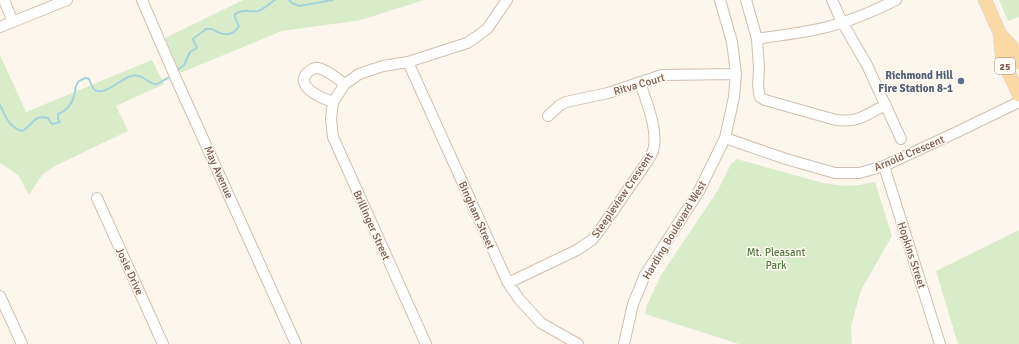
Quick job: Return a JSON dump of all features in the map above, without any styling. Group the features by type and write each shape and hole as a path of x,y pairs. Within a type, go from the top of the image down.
{"main road":[{"name":"25","path":"985,0 1000,34 1012,47 1019,62"},
{"name":"25","path":"1000,34 1002,58 1019,95"}],"street":[{"path":"4,0 13,22"},
{"path":"0,27 67,0"},
{"name":"May Avenue","path":"142,0 296,344"},
{"name":"Brillinger Street","path":"426,344 333,137 331,119 333,102 345,84 359,74 382,66 408,62 467,43 487,29 507,0"},
{"name":"Harding Boulevard West","path":"624,344 633,304 645,275 699,191 725,138 734,98 736,74 732,42 720,0"},
{"path":"746,0 757,39 759,68 758,85 760,97 765,100 836,120 846,121 857,120 886,105"},
{"path":"832,0 842,22 867,65 901,139"},
{"path":"757,39 807,31 842,22 878,9 896,0"},
{"name":"Bingham Street","path":"408,62 508,283 519,299 541,322 578,344"},
{"path":"333,102 326,100 307,88 304,80 305,75 314,68 318,68 324,70 345,84"},
{"name":"Ritva Court","path":"548,116 560,105 566,102 608,93 662,75 736,74"},
{"name":"Steepleview Crescent","path":"508,283 577,250 592,240 647,162 653,151 655,140 651,114 640,82"},
{"name":"Arnold Crescent","path":"725,138 786,159 835,173 859,174 884,166 1019,102"},
{"name":"Hopkins Street","path":"884,166 940,344"},
{"name":"Josie Drive","path":"97,198 163,344"},
{"path":"0,296 22,344"}],"green space":[{"path":"243,0 424,0 361,20 282,31 180,73 165,38"},
{"path":"999,0 1019,0 1019,17 1008,21"},
{"path":"0,55 26,112 152,60 164,84 116,106 128,131 55,166 42,175 29,195 18,175 0,163"},
{"name":"Mt. Pleasant Park","path":"737,159 823,183 844,186 875,182 892,236 861,290 851,326 852,344 739,344 645,314 647,305 661,275 718,190 731,164"},
{"path":"1019,230 1019,344 958,344 936,271"}],"waterway":[{"path":"179,69 184,65 190,52 197,48 193,39 206,29 212,29 223,34 230,34 239,26 235,18 235,14 243,11 258,11 275,0"},
{"path":"289,0 299,6 333,0"},
{"path":"0,105 11,124 22,131 36,119 43,117 48,118 52,124 60,122 58,119 58,114 70,105 77,84 79,81 86,78 89,79 93,88 97,91 106,90 131,76 143,77 154,84 168,78"}],"place":[{"name":"Richmond Hill Fire Station 8-1","path":"961,81"}]}
